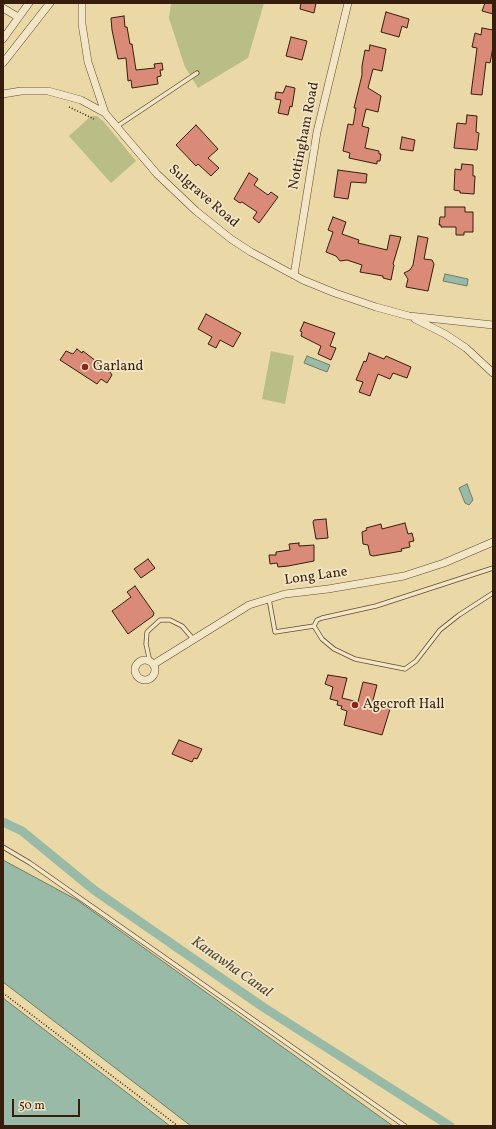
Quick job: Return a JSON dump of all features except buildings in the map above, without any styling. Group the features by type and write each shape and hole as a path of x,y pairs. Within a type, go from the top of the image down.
{"street":[{"path":"3,39 29,3"},
{"path":"3,63 50,3"},
{"name":"Sulgrave Road","path":"82,3 82,24 87,56 105,113 157,174 196,211 231,239 251,252 294,275 335,293 409,316 445,334 466,348 493,373"},
{"name":"Nottingham Road","path":"294,275 317,132 348,3"},
{"path":"3,8 18,17"},
{"path":"3,94 21,91 48,91 81,100 105,113"},
{"name":"Sulgrave Road","path":"409,316 493,325"},
{"name":"Long Lane","path":"152,663 194,640 249,605 285,594 328,589 404,576 444,563 493,542"}],"lane":[{"path":"116,127 197,73"},
{"path":"314,626 317,620 322,618 376,606 493,568"},
{"path":"314,626 322,639 334,650 355,659 404,669 416,661 440,630 459,615 493,593"},
{"path":"269,599 275,632 314,626"},
{"path":"152,663 146,644 147,632 160,620 170,620 182,626 194,640"},
{"path":"3,847 30,863 405,1126"}],"path":[{"path":"69,108 94,119"},
{"path":"3,993 178,1126"}],"green space":[{"path":"171,3 264,3 248,58 198,88 185,67 169,18"},
{"path":"91,116 97,116 104,122 136,161 111,183 69,136"},
{"path":"271,351 294,356 285,404 262,399"}],"shaded area":[{"path":"445,274 468,279 467,286 443,281"},
{"path":"307,356 330,365 327,372 304,363"},
{"path":"467,484 473,500 469,505 465,503 459,488"},
{"path":"3,860 77,900 393,1126 191,1126 3,982"},
{"path":"3,998 126,1092 170,1126 3,1126"}],"waterway":[{"name":"Kanawha Canal","path":"3,822 22,831 94,890 263,1007 450,1126"}],"place":[{"name":"Garland","path":"85,367"},
{"name":"Agecroft Hall","path":"355,705"}]}
